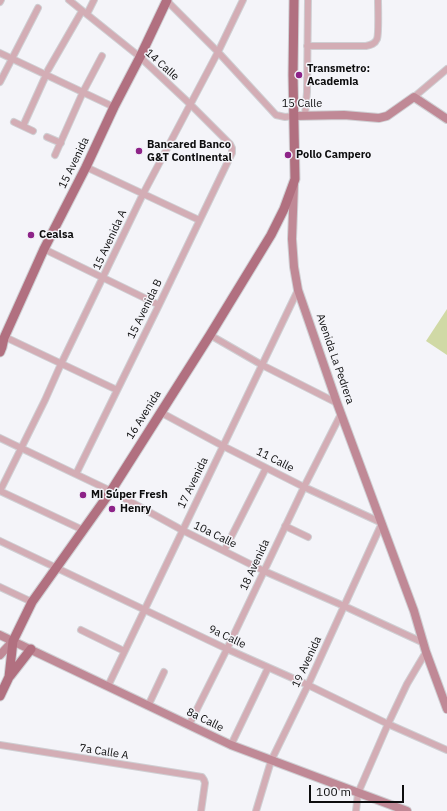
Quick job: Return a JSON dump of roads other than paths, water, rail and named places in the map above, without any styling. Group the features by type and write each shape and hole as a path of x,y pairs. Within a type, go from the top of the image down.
{"main road":[{"name":"15 Avenida","path":"0,352 2,347 2,338 44,249 140,57 166,0"},
{"name":"Avenida La Pedrera","path":"294,0 293,75 295,179"},
{"name":"16 Avenida","path":"13,641 32,602 110,491 210,335 271,235 284,209 295,179"},
{"path":"9,678 13,641"},
{"path":"0,696 9,678 31,649"}],"street":[{"name":"14 Calle","path":"69,0 140,57 230,144 232,153"},
{"path":"23,126 47,72 94,0"},
{"name":"15 Calle","path":"166,0 218,52 276,115 285,118 305,115 344,115 378,118 387,116 414,97 447,69"},
{"name":"15 Avenida A","path":"0,491 143,194 218,52 243,0"},
{"path":"305,115 307,92 308,0"},
{"path":"307,46 369,46 376,41 378,36 378,0"},
{"path":"0,82 38,8"},
{"path":"0,53 47,72 114,108"},
{"path":"55,155 83,92 102,56"},
{"path":"414,97 447,119"},
{"path":"14,122 33,131"},
{"path":"47,137 60,144"},
{"name":"15 Avenida B","path":"76,474 232,153"},
{"path":"86,167 199,220"},
{"name":"Avenida La Pedrera","path":"295,179 292,239 294,267 298,290 337,403 414,611 426,652 447,709"},
{"path":"44,249 158,305"},
{"name":"17 Avenida","path":"108,686 298,290"},
{"path":"210,335 262,365 337,403"},
{"path":"2,338 117,390"},
{"name":"11 Calle","path":"160,412 266,468 382,523"},
{"name":"18 Avenida","path":"189,725 341,414"},
{"name":"10a Calle","path":"0,438 110,491 224,551 424,643"},
{"path":"224,551 266,468"},
{"path":"0,491 83,530"},
{"name":"19 Avenida","path":"256,811 271,761 308,686 382,523"},
{"path":"286,526 308,537"},
{"name":"9a Calle","path":"0,541 227,649 447,750"},
{"path":"0,587 32,602"},
{"path":"81,630 124,651"},
{"name":"8a Calle","path":"0,635 231,745 407,811"},
{"name":"16 Avenida","path":"0,655 13,641"},
{"path":"356,811 358,793 388,724 407,684 426,652"},
{"path":"231,745 268,668"},
{"path":"148,706 164,672"},
{"name":"7a Calle A","path":"0,745 202,777 205,783 201,811"}],"place":[{"name":"Transmetro: Academia","path":"299,75"},
{"name":"Bancared Banco G&T Continental","path":"139,151"},
{"name":"Pollo Campero","path":"288,155"},
{"name":"Cealsa","path":"31,235"},
{"name":"Mi Súper Fresh","path":"83,495"},
{"name":"Henry","path":"112,509"}]}
